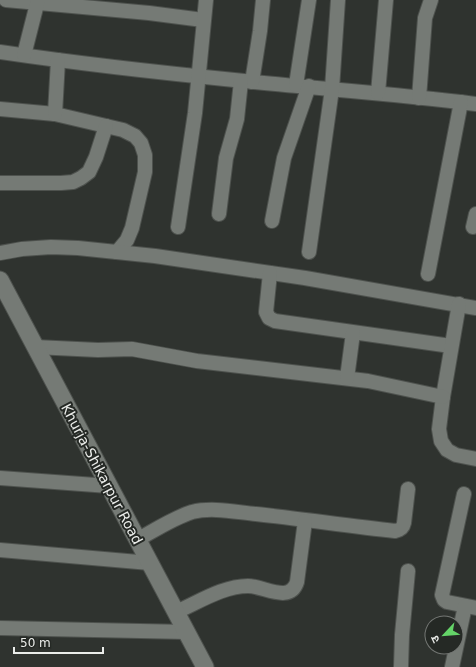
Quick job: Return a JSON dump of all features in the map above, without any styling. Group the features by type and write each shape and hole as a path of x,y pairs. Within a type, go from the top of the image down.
{"street":[{"path":"6,0 38,1 203,20"},
{"path":"178,228 199,76 206,0"},
{"path":"219,214 226,158 260,31 263,0"},
{"path":"272,221 284,158 302,86 310,0"},
{"path":"309,252 332,89 339,0"},
{"path":"378,93 386,0"},
{"path":"420,98 425,18 431,0"},
{"path":"24,55 38,1"},
{"path":"0,52 199,76 476,104"},
{"path":"55,114 58,60"},
{"path":"428,274 461,102"},
{"path":"0,109 55,114 124,130 135,136 141,143 145,155 145,172 132,228 127,240 117,252"},
{"path":"0,183 61,184 73,182 81,178 88,172 96,157 106,126"},
{"path":"0,253 22,249 51,247 117,252 270,272 476,308"},
{"path":"270,272 266,312 269,318 275,321 451,346"},
{"name":"Khurja-Shikarpur Road","path":"0,280 205,667"},
{"path":"459,304 451,346 439,429 441,441 447,450 456,455 476,459"},
{"path":"347,378 353,333"},
{"path":"35,347 86,350 132,349 197,361 368,381 443,397"},
{"path":"0,478 109,486"},
{"path":"137,540 176,518 204,510 221,510 395,531 400,530 403,527 408,489"},
{"path":"452,667 471,607 447,602 444,600 442,595 464,494"},
{"path":"176,612 224,590 238,586 251,586 283,593 290,592 295,587 297,582 305,521"},
{"path":"0,550 150,563"},
{"path":"401,667 402,635 408,571"},
{"path":"0,628 187,632"}]}
